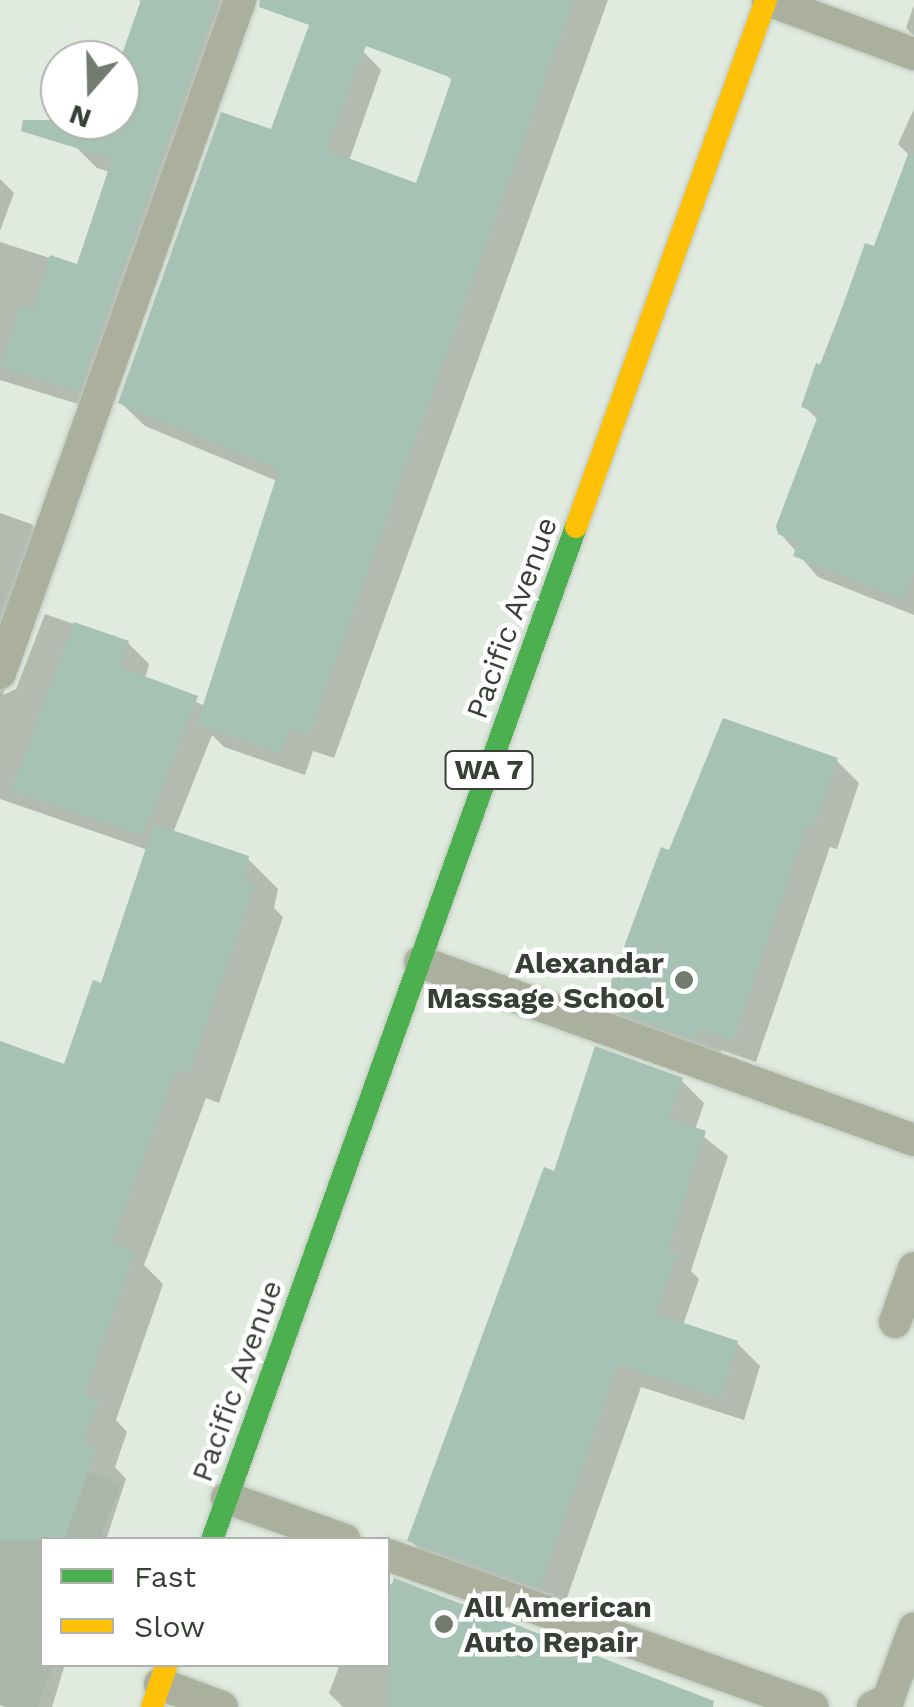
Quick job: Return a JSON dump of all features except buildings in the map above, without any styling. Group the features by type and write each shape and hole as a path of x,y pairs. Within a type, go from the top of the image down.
{"main road":[{"name":"Pacific Avenue","path":"213,1537 767,0"}],"lane":[{"path":"0,673 240,0"},
{"path":"767,0 914,54"},
{"path":"420,962 914,1140"},
{"path":"896,1322 914,1268"},
{"path":"227,1498 336,1537"},
{"path":"390,1556 813,1707"},
{"path":"873,1707 888,1700 914,1630"},
{"path":"160,1685 222,1707"}],"shaded area":[{"path":"0,1438 121,1484 101,1537 40,1537 40,1667 52,1667 37,1707 0,1707"}],"traffic: fast":[{"path":"213,1537 576,527"}],"traffic: slow":[{"path":"576,527 766,0"},
{"path":"152,1707 166,1667"}],"place":[{"name":"Alexandar Massage School","path":"684,980"},
{"name":"All American Auto Repair","path":"444,1624"}]}
